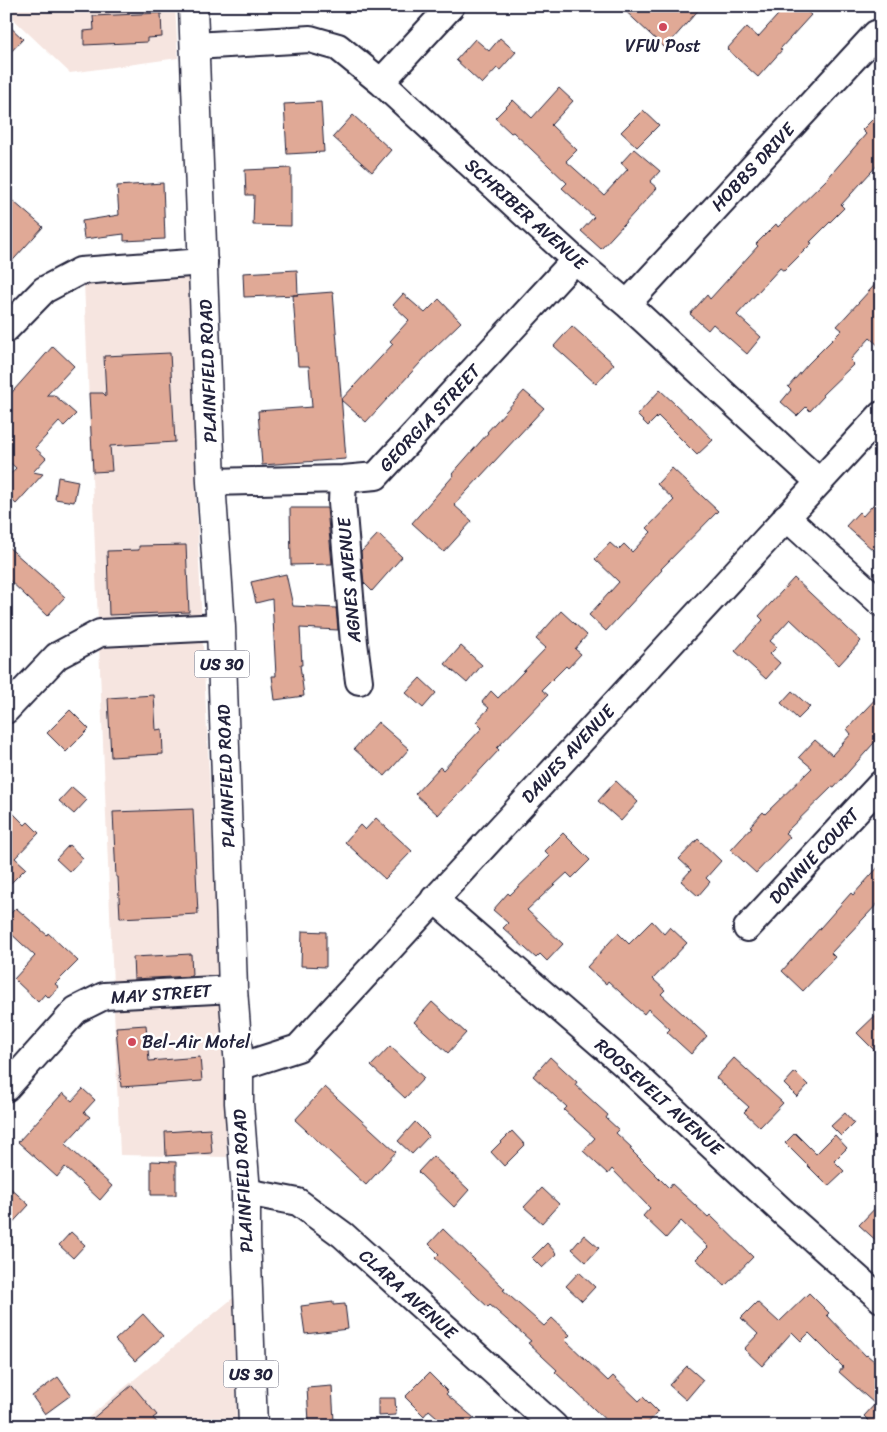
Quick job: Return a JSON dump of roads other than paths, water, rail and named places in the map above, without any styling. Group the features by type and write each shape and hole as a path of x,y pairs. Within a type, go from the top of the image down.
{"main road":[{"name":"PLAINFIELD ROAD","path":"193,6 211,482 221,628 239,1103 246,1192 253,1426"}],"street":[{"path":"381,82 451,6"},
{"name":"HOBBS DRIVE","path":"626,304 876,34 881,32"},
{"name":"SCHRIBER AVENUE","path":"195,46 310,39 338,47 381,82 818,481"},
{"name":"GEORGIA STREET","path":"211,482 343,479 376,476 575,260"},
{"path":"6,329 44,290 80,271 204,262"},
{"name":"DAWES AVENUE","path":"239,1067 298,1048 818,481 881,415"},
{"name":"AGNES AVENUE","path":"343,479 342,502 359,681"},
{"path":"786,517 881,603"},
{"path":"6,710 56,656 100,633 221,628"},
{"name":"DONNIE COURT","path":"747,928 881,784"},
{"name":"ROOSEVELT AVENUE","path":"434,900 624,1064 784,1213 881,1299"},
{"name":"MAY STREET","path":"6,1088 76,1010 104,996 234,989"},
{"name":"CLARA AVENUE","path":"246,1192 298,1202 343,1235 554,1426"}],"place":[{"name":"VFW Post","path":"663,27"},
{"name":"Bel-Air Motel","path":"132,1042"}]}
